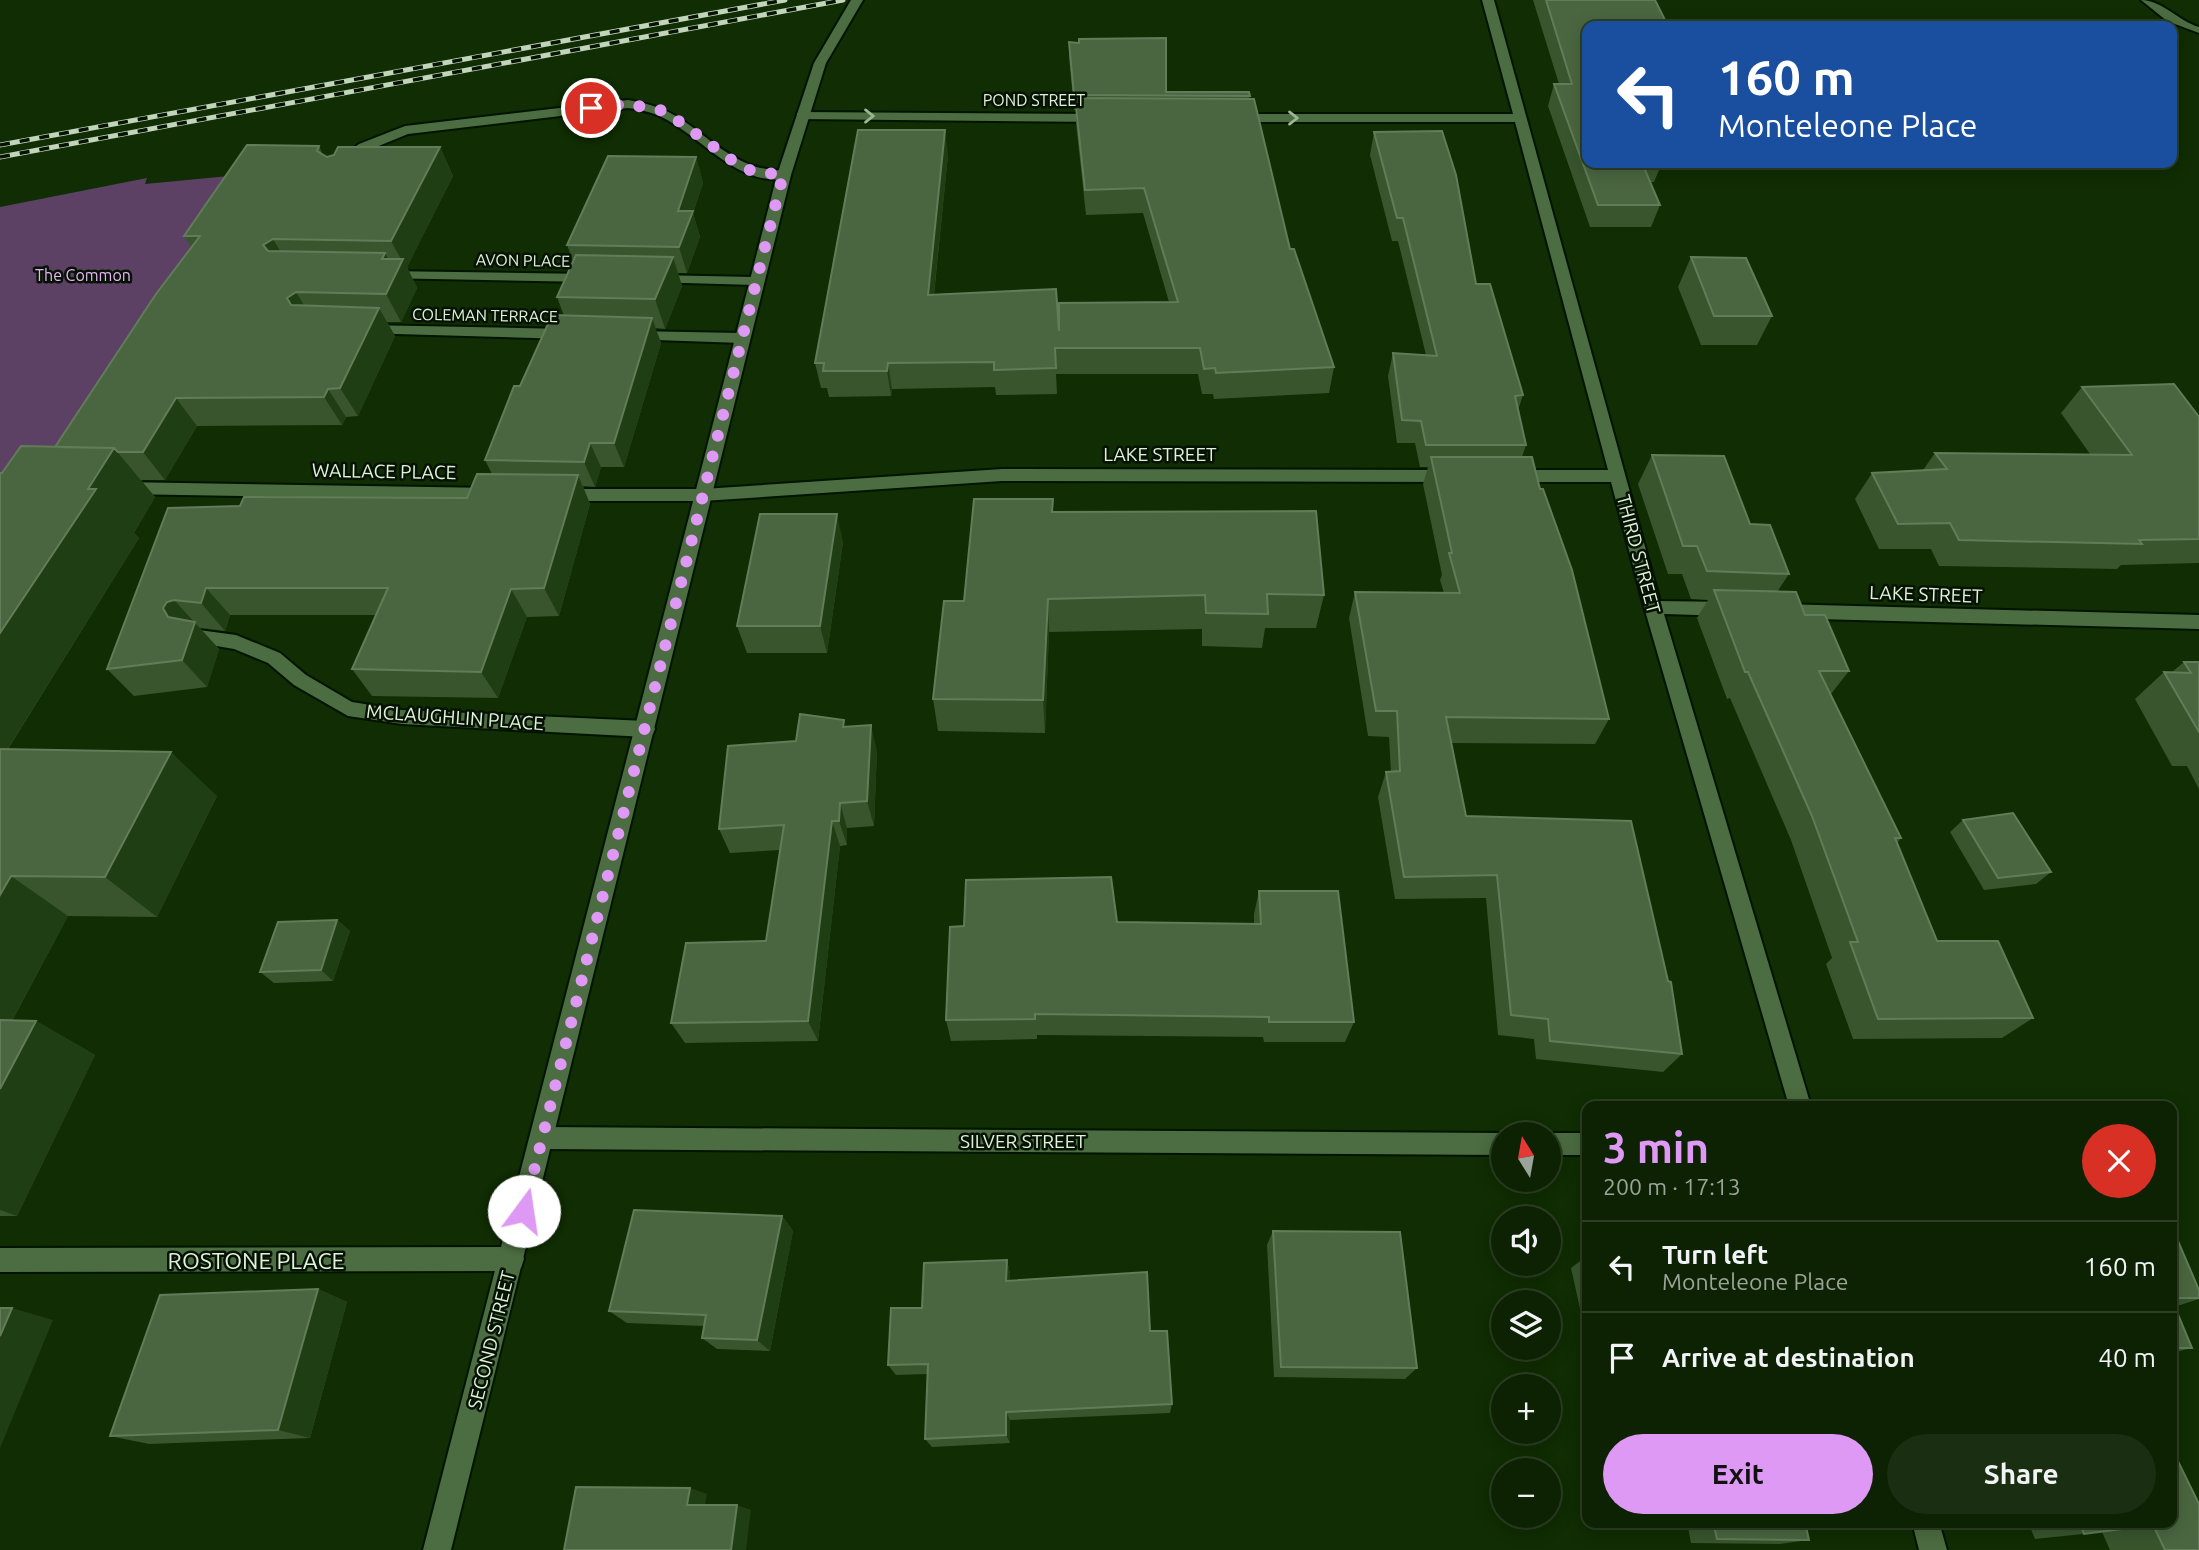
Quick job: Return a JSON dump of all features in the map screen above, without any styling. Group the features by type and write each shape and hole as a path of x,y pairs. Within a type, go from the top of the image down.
{"street":[{"name":"THIRD STREET","path":"1488,0 1653,607 1799,1101"},
{"path":"2147,0 2177,21"},
{"name":"SECOND STREET","path":"437,1550 646,729 783,175 819,61 853,6"},
{"path":"2177,21 2199,30"},
{"path":"341,179 355,154 364,147 405,130 628,104 652,107 675,117 737,164 752,171 783,175"},
{"name":"POND STREET","path":"801,116 1115,118"},
{"path":"1213,118 1519,118"},
{"name":"AVON PLACE","path":"372,275 608,279"},
{"path":"636,279 755,281"},
{"name":"COLEMAN TERRACE","path":"355,330 577,335"},
{"path":"619,336 741,338"},
{"name":"LAKE STREET","path":"703,495 1002,475 1463,476"},
{"path":"1491,476 1617,476"},
{"name":"WALLACE PLACE","path":"106,488 509,494"},
{"path":"550,494 703,495"},
{"name":"LAKE STREET","path":"1653,607 2199,622"},
{"name":"MCLAUGHLIN PLACE","path":"199,637 236,642 274,658 300,680 348,709 402,717 646,729"},
{"name":"SILVER STREET","path":"542,1138 1491,1144"},
{"path":"1561,1144 1582,1144"},
{"name":"ROSTONE PLACE","path":"0,1260 512,1259"},
{"path":"1927,1528 1933,1550"}],"green space":[{"name":"The Common","path":"250,174 0,551 0,207 147,178 145,184"}],"building":[{"path":"1546,0 1655,0 1666,21 1582,21 1582,161 1554,84 1572,84"},
{"path":"1166,38 1166,92 1249,92 1250,96 1074,95 1069,42 1079,43 1079,39"},
{"path":"1075,98 1254,99 1290,249 1294,249 1334,367 1216,373 1215,368 1204,369 1200,348 1055,348 1056,368 994,370 994,362 888,363 887,371 823,371 824,363 815,363 858,130 945,130 928,295 1056,289 1059,331 1059,303 1178,302 1144,188 1085,190"},
{"path":"1442,131 1456,175 1476,284 1490,284 1523,395 1515,396 1526,445 1426,445 1421,421 1402,420 1393,353 1437,356 1403,218 1397,218 1374,132"},
{"path":"247,145 319,146 317,151 327,157 334,155 338,147 440,147 391,241 273,239 263,245 268,251 385,253 382,259 403,259 386,294 296,292 287,298 291,305 379,308 340,388 328,389 324,397 176,398 143,452 118,452 114,448 55,447 156,294 200,236 184,236"},
{"path":"608,156 696,157 678,211 693,211 679,247 567,245"},
{"path":"1585,168 1644,168 1660,205 1598,205"},
{"path":"576,255 673,257 655,299 557,297"},
{"path":"1691,257 1746,258 1772,316 1714,316"},
{"path":"552,315 652,318 614,443 590,443 584,462 485,460 514,386 520,386"},
{"path":"2174,384 2199,417 2199,539 2139,540 2142,544 1959,540 1950,523 1898,524 1872,473 1947,469 1935,453 2132,455 2082,387"},
{"path":"21,446 114,448 88,489 96,489 0,633 0,473"},
{"path":"1652,455 1724,456 1750,524 1770,525 1789,574 1707,571 1697,546 1683,546"},
{"path":"1431,457 1532,457 1540,489 1543,489 1572,570 1609,719 1446,717 1466,816 1631,821 1668,981 1671,982 1682,1054 1550,1041 1548,1019 1511,1015 1497,875 1404,877 1386,772 1400,771 1397,711 1376,711 1355,592 1460,593 1449,553 1452,553"},
{"path":"477,474 578,475 544,588 511,589 481,672 352,669 388,588 206,588 201,603 174,600 167,602 163,608 168,617 195,622 182,660 107,669 168,508 240,506 244,497 467,498"},
{"path":"974,499 1053,499 1052,512 1316,511 1324,595 1267,594 1268,614 1206,613 1205,595 1048,599 1043,700 933,699 944,601 964,601"},
{"path":"760,514 837,514 820,626 737,626"},
{"path":"1714,590 1796,592 1805,615 1825,615 1849,671 1819,671 1901,838 1895,838 1937,941 1998,941 2033,1018 1878,1019 1850,942 1858,942 1812,816 1748,672 1745,672"},
{"path":"2184,662 2199,662 2199,732 2164,672 2191,673"},
{"path":"800,714 844,720 843,727 871,725 867,801 840,803 839,821 832,821 808,1021 671,1023 686,943 766,941 784,825 719,829 728,746 796,741"},
{"path":"0,749 171,752 105,877 11,876 0,895"},
{"path":"2013,813 2051,872 1998,878 1963,820"},
{"path":"1111,877 1117,922 1261,924 1259,891 1338,891 1354,1022 1269,1022 1269,1017 1035,1014 1035,1019 946,1020 950,927 964,926 966,880"},
{"path":"337,920 321,970 260,972 278,922"},
{"path":"0,1020 36,1021 0,1089"},
{"path":"634,1210 782,1216 757,1340 702,1338 706,1315 609,1311"},
{"path":"1273,1231 1400,1232 1417,1368 1281,1367"},
{"path":"2177,1239 2199,1290 2199,1298 2177,1298"},
{"path":"1007,1260 1006,1281 1147,1272 1150,1331 1167,1331 1172,1404 1006,1412 1006,1435 925,1439 928,1364 888,1365 891,1308 922,1308 924,1263"},
{"path":"318,1289 278,1430 110,1436 160,1295"},
{"path":"0,1308 12,1308 0,1336"},
{"path":"2177,1312 2192,1348 2177,1348"},
{"path":"2177,1459 2199,1504 2199,1550 2165,1550 2154,1528 2177,1528"},
{"path":"576,1487 690,1488 687,1505 737,1505 731,1550 564,1550"},
{"path":"1714,1528 1806,1528 1809,1540 1717,1539"},
{"path":"2082,1528 2130,1528 2084,1534"}],"railway":[{"path":"0,145 785,0"},
{"path":"0,157 843,0"}],"route":[{"path":"524,1211 783,175 752,171 737,164 665,111 628,104 591,108"}]}
